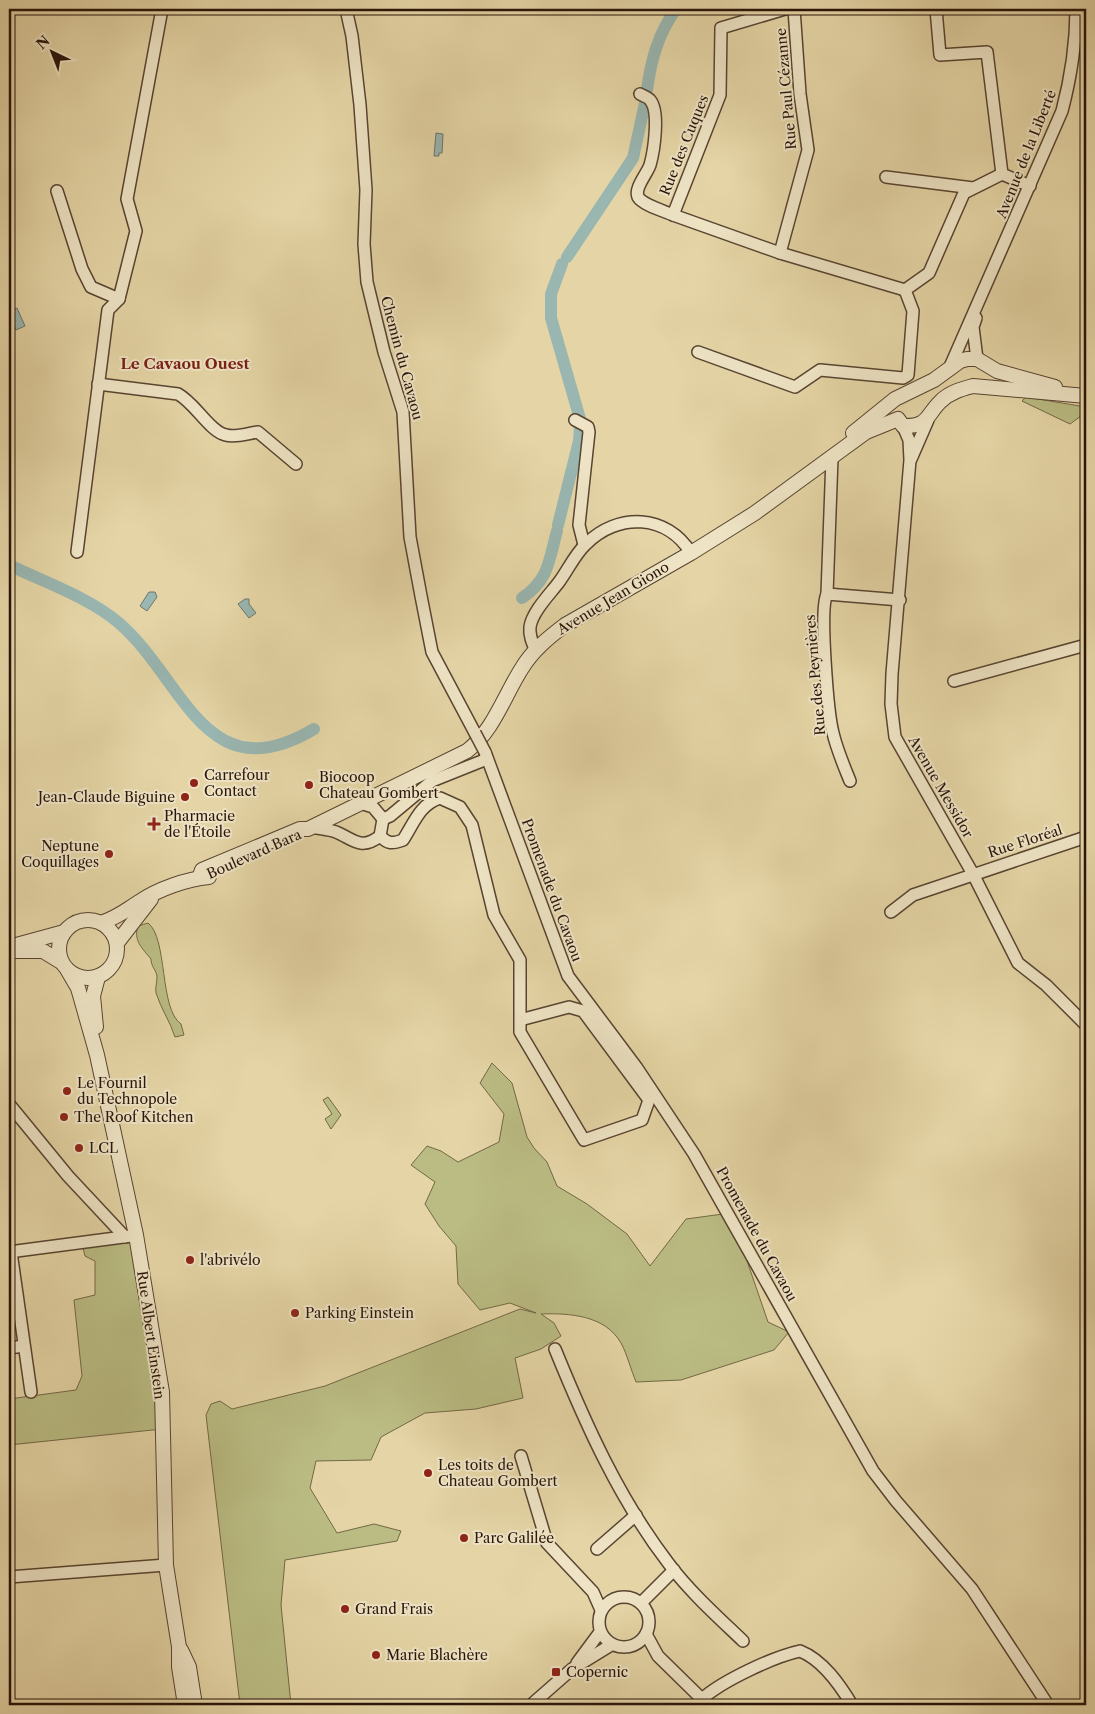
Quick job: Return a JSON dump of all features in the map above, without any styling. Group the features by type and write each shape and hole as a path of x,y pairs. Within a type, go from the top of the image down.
{"street":[{"path":"77,552 108,310 119,299 136,231 127,200 162,9"},
{"name":"Chemin du Cavaou","path":"346,9 352,36 360,105 366,190 364,244 367,282 384,352 403,412 410,537 417,576 432,652 481,747"},
{"name":"Rue des Cuques","path":"785,9 721,28 720,95 673,215 780,253 905,290"},
{"name":"Rue Paul Cézanne","path":"780,253 808,150 800,94 794,9"},
{"path":"936,9 940,55 986,52 1002,174"},
{"name":"Avenue de la Liberté","path":"949,369 1062,111 1081,33 1076,9"},
{"path":"645,97 653,106 655,128 653,149 649,165 637,189 638,196 642,201 673,215"},
{"path":"698,352 794,386 820,370 903,378 908,375 913,311 905,290 929,272 964,192 1002,174 1030,186"},
{"path":"886,177 974,188"},
{"path":"57,191 82,270 91,287 119,299"},
{"name":"Avenue de la Liberté","path":"979,304 973,327 980,361"},
{"name":"Avenue Jean Giono","path":"788,489 895,399 934,380 960,361 980,361"},
{"path":"974,386 981,378 980,361"},
{"path":"980,361 997,371 1086,395"},
{"path":"98,384 178,394 187,399 220,433 228,436 258,432 296,464"},
{"path":"928,420 941,401 956,391 974,386 1086,395"},
{"path":"895,399 895,411 901,423"},
{"name":"Avenue Jean Giono","path":"481,747 490,726 522,668 535,649 565,624 691,553 755,513 866,432 901,423 920,425 928,420"},
{"name":"Avenue Messidor","path":"910,460 928,420"},
{"path":"580,422 588,427 589,432 579,525 584,545"},
{"name":"Avenue Messidor","path":"901,423 909,440 910,460 891,704 895,737 973,874 1018,963 1046,985 1086,1025"},
{"name":"Rue des Peynières","path":"832,458 827,594 823,602 824,638 833,732 850,781"},
{"path":"535,649 530,637 530,625 584,545 597,534 612,525 643,522 660,526 677,535 691,553"},
{"path":"827,594 900,600"},
{"path":"954,681 1086,645"},
{"path":"383,819 390,816 432,781 481,747"},
{"name":"Boulevard Bara","path":"101,923 120,916 154,894 200,876 207,878 304,835 310,828 360,803 455,757 481,747"},
{"name":"Promenade du Cavaou","path":"481,747 568,976 638,1068 694,1154 872,1471 972,1590 1048,1705"},
{"path":"380,836 386,843 393,844 403,840 421,808 430,801 440,798 460,807 472,825 494,915 520,960 520,1020 520,1032 531,1052 584,1140 642,1120 649,1100 583,1011 569,1008 520,1020"},
{"path":"310,828 335,832 353,842 372,842 380,836 383,819 373,807 360,803"},
{"name":"Rue Floréal","path":"891,912 913,895 1086,837"},
{"path":"9,952 34,949 43,951 77,977 98,977 108,971 114,963 117,943 154,894"},
{"path":"64,967 58,952 59,941 70,926 85,920 101,923 114,935 117,943"},
{"path":"9,947 64,932"},
{"name":"Rue Albert Einstein","path":"64,967 78,988 97,1056 162,1392 166,1565 179,1647 179,1667 185,1705"},
{"name":"Rue Albert Einstein","path":"97,1056 93,996 98,977"},
{"path":"9,1104 68,1176 131,1236"},
{"path":"31,1392 10,1252 131,1236"},
{"path":"9,1348 24,1346"},
{"path":"555,1349 601,1455 636,1515 674,1570 743,1641"},
{"path":"521,1456 547,1543 593,1592 601,1610"},
{"path":"597,1549 636,1515"},
{"path":"9,1577 166,1565"},
{"path":"640,1603 674,1570"},
{"path":"593,1592 612,1600"},
{"path":"625,1596 640,1603 649,1618 646,1634 634,1646 626,1648 611,1645 600,1632 598,1624 601,1610 612,1600 625,1596"},
{"path":"572,1669 600,1632"},
{"path":"646,1634 658,1656 705,1702 712,1690 772,1661 800,1651 814,1658 841,1688 852,1705"},
{"path":"531,1705 572,1669 611,1645"},
{"path":"634,1646 658,1656"},
{"name":"Rue Albert Einstein","path":"179,1647 189,1667 195,1705"}],"green space":[{"path":"1026,397 1086,407 1086,417 1081,416 1070,424 1022,401"},
{"path":"148,923 154,931 158,943 169,1004 174,1016 181,1024 184,1035 175,1037 156,993 157,975 151,959 138,940 138,926"},
{"path":"492,1063 512,1083 527,1137 547,1162 557,1186 587,1204 627,1234 650,1266 686,1219 723,1214 745,1255 768,1322 789,1332 774,1350 681,1380 636,1382 621,1343 606,1327 596,1321 574,1315 541,1314 554,1323 561,1336 541,1349 515,1358 523,1398 476,1409 425,1413 381,1437 371,1460 316,1461 310,1488 337,1533 374,1524 401,1531 397,1541 285,1560 281,1605 291,1705 240,1705 206,1415 211,1404 220,1401 232,1409 325,1386 520,1309 536,1313 510,1303 480,1310 458,1284 456,1246 439,1226 425,1204 435,1182 411,1165 427,1146 441,1151 458,1162 499,1142 504,1114 480,1083"},
{"path":"328,1097 341,1115 331,1129 325,1119 332,1114 323,1100"},
{"path":"136,1235 162,1429 9,1445 9,1399 76,1390 82,1376 74,1300 95,1295 95,1261 85,1256 82,1243"}],"water":[{"path":"436,133 443,134 442,153 439,153 439,156 434,156"},
{"path":"17,308 25,326 16,330 9,311"},
{"path":"149,592 155,592 157,597 147,611 140,606"},
{"path":"245,599 249,599 249,604 256,613 249,618 238,604"}],"waterway":[{"path":"647,90 656,48 664,28 676,9"},
{"path":"567,257 633,158 645,103"},
{"path":"562,264 551,294 551,318 580,419"},
{"path":"558,525 579,441 580,426"},
{"path":"522,598 543,577 550,560 557,531"},
{"path":"9,565 81,598 119,623 142,646 200,721 222,739 247,748 277,745 314,729"}],"place":[{"name":"Carrefour Contact","path":"194,783"},
{"name":"Biocoop Chateau Gombert","path":"309,785"},
{"name":"Jean-Claude Biguine","path":"185,797"},
{"name":"Pharmacie de l'Étoile","path":"154,824"},
{"name":"Neptune Coquillages","path":"109,854"},
{"name":"Le Fournil du Technopole","path":"67,1091"},
{"name":"The Roof Kitchen","path":"64,1117"},
{"name":"LCL","path":"79,1148"},
{"name":"l'abrivélo","path":"190,1260"},
{"name":"Parking Einstein","path":"295,1313"},
{"name":"Les toits de Chateau Gombert","path":"428,1473"},
{"name":"Parc Galilée","path":"464,1538"},
{"name":"Grand Frais","path":"345,1609"},
{"name":"Marie Blachère","path":"376,1655"},
{"name":"Copernic","path":"556,1672"}],"district":[{"name":"Le Cavaou Ouest","path":"185,363"}]}
